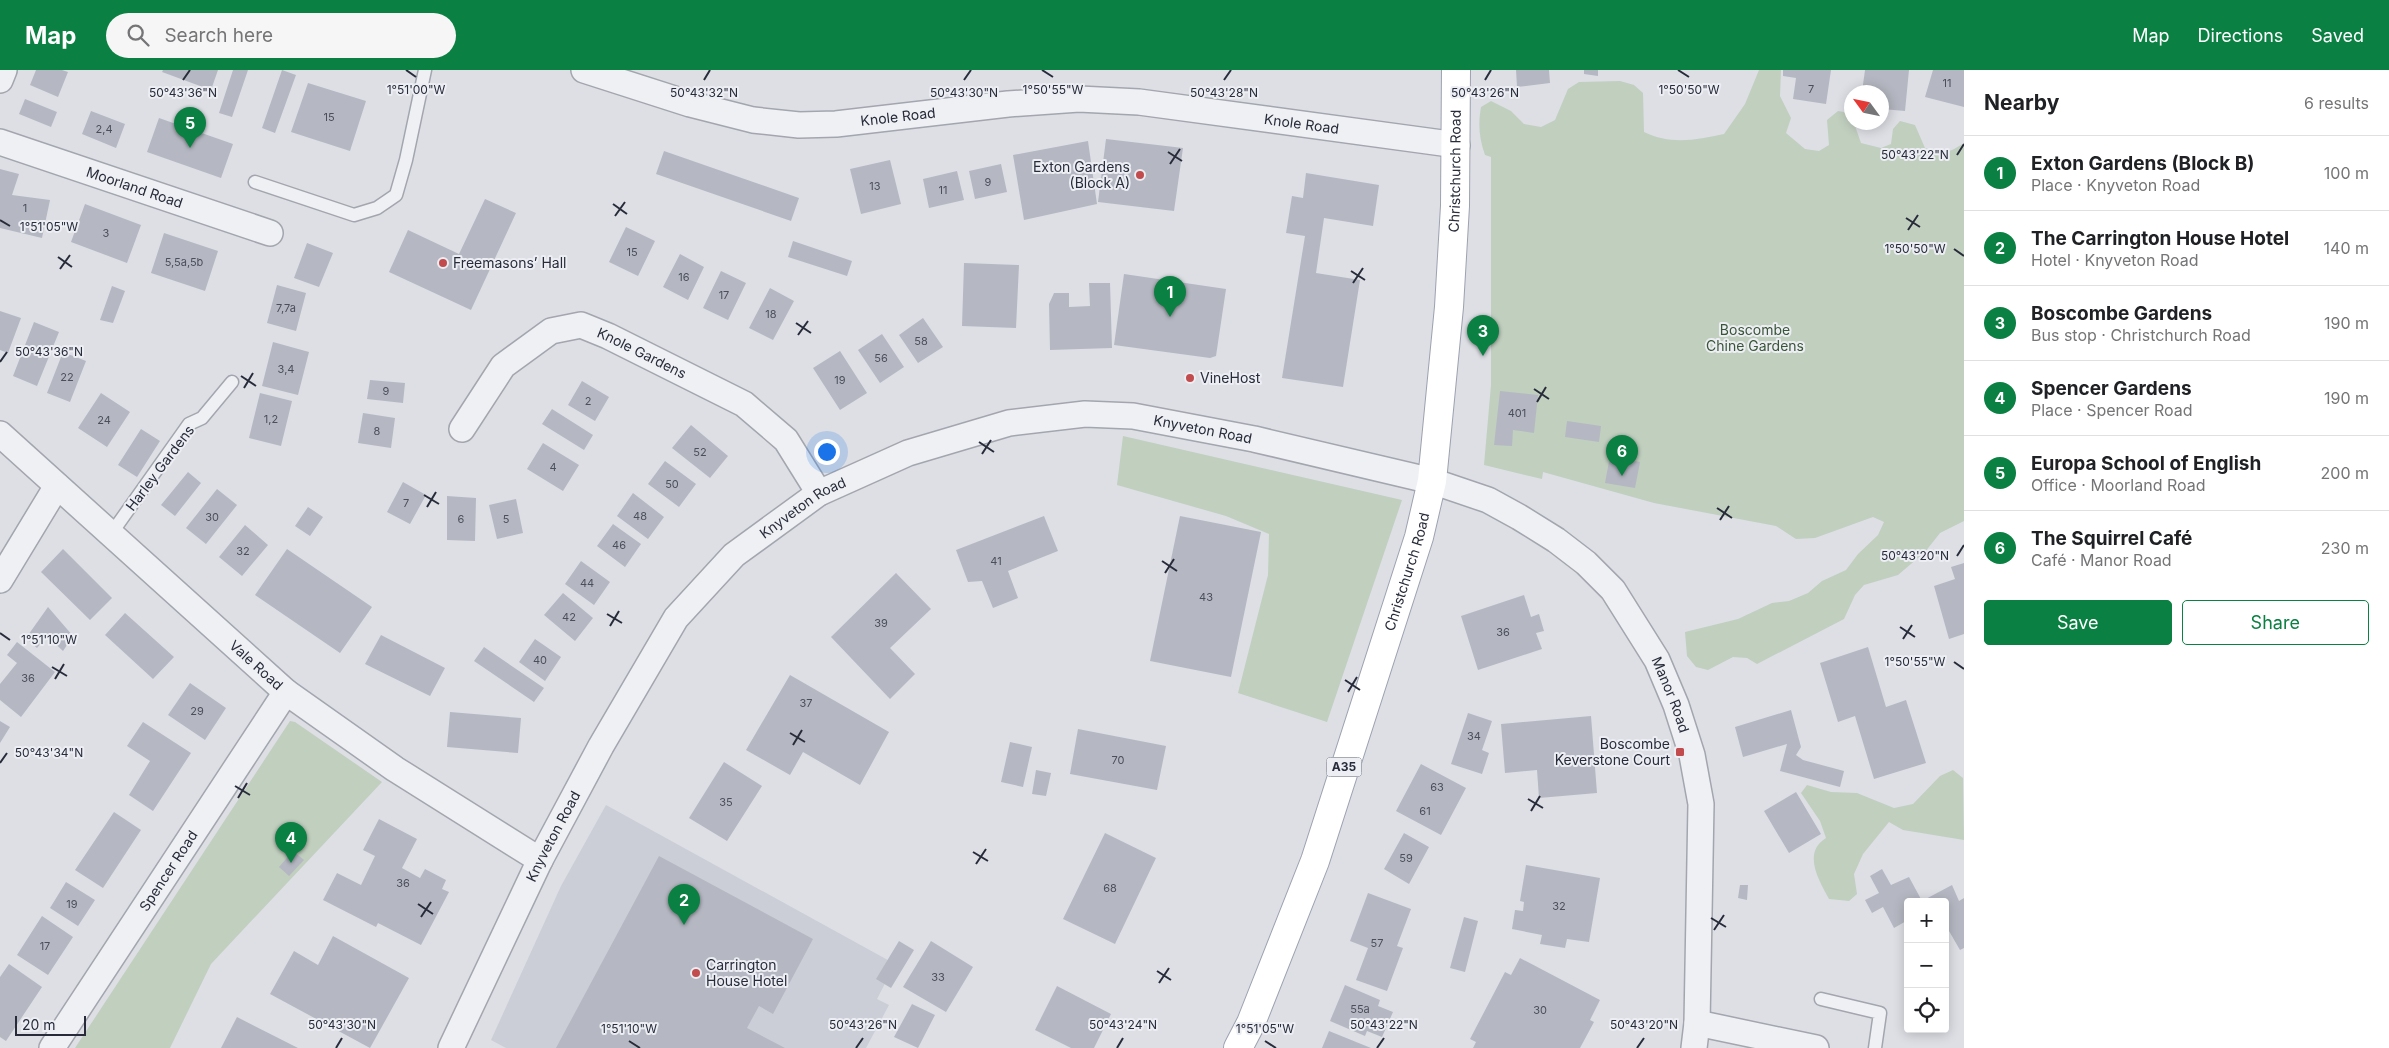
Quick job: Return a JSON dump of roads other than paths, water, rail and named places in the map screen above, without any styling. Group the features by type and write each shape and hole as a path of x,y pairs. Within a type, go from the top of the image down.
{"main road":[{"name":"Christchurch Road","path":"1238,1048 1251,1023 1315,861 1419,537 1432,481 1449,307 1457,145 1456,70"}],"street":[{"path":"0,80 4,70"},
{"name":"Knole Road","path":"584,70 616,76 690,104 753,120 799,124 836,124 1008,104 1079,99 1139,102 1457,145"},
{"name":"Moorland Road","path":"0,142 270,233"},
{"name":"Knole Gardens","path":"462,429 503,366 551,331 581,325 608,336 744,404 786,440 819,493"},
{"name":"Knyveton Road","path":"451,1048 540,860 600,746 676,618 734,555 819,493 908,452 968,434 1009,423 1084,414 1133,416 1254,439 1432,481"},
{"name":"Vale Road","path":"0,434 286,692 388,765 540,860"},
{"name":"Manor Road","path":"1432,481 1488,500 1511,512 1556,540 1586,563 1613,590 1657,660 1676,705 1692,754 1702,804 1697,1023 1694,1048"},
{"path":"0,580 57,486"},
{"name":"Spencer Road","path":"52,1048 286,692"},
{"path":"1697,1023 1816,1048"}],"lane":[{"path":"255,182 354,215 377,208 396,195 406,160 425,70"},
{"name":"Harley Gardens","path":"111,534 189,424 202,418 232,382"},
{"path":"1821,999 1880,1013 1875,1048"}],"place":[{"name":"Europa School of English","path":"190,148"},
{"name":"Exton Gardens (Block A)","path":"1140,175"},
{"name":"Freemasons’ Hall","path":"443,263"},
{"name":"Exton Gardens (Block B)","path":"1170,317"},
{"name":"Boscombe Gardens","path":"1483,356"},
{"name":"VineHost","path":"1190,378"},
{"name":"The Squirrel Café","path":"1622,476"},
{"name":"Boscombe Keverstone Court","path":"1680,752"},
{"name":"Spencer Gardens","path":"291,863"},
{"name":"The Carrington House Hotel","path":"684,925"},
{"name":"Carrington House Hotel","path":"696,973"}],"park label":[{"name":"Boscombe Chine Gardens","path":"1755,338"}]}
